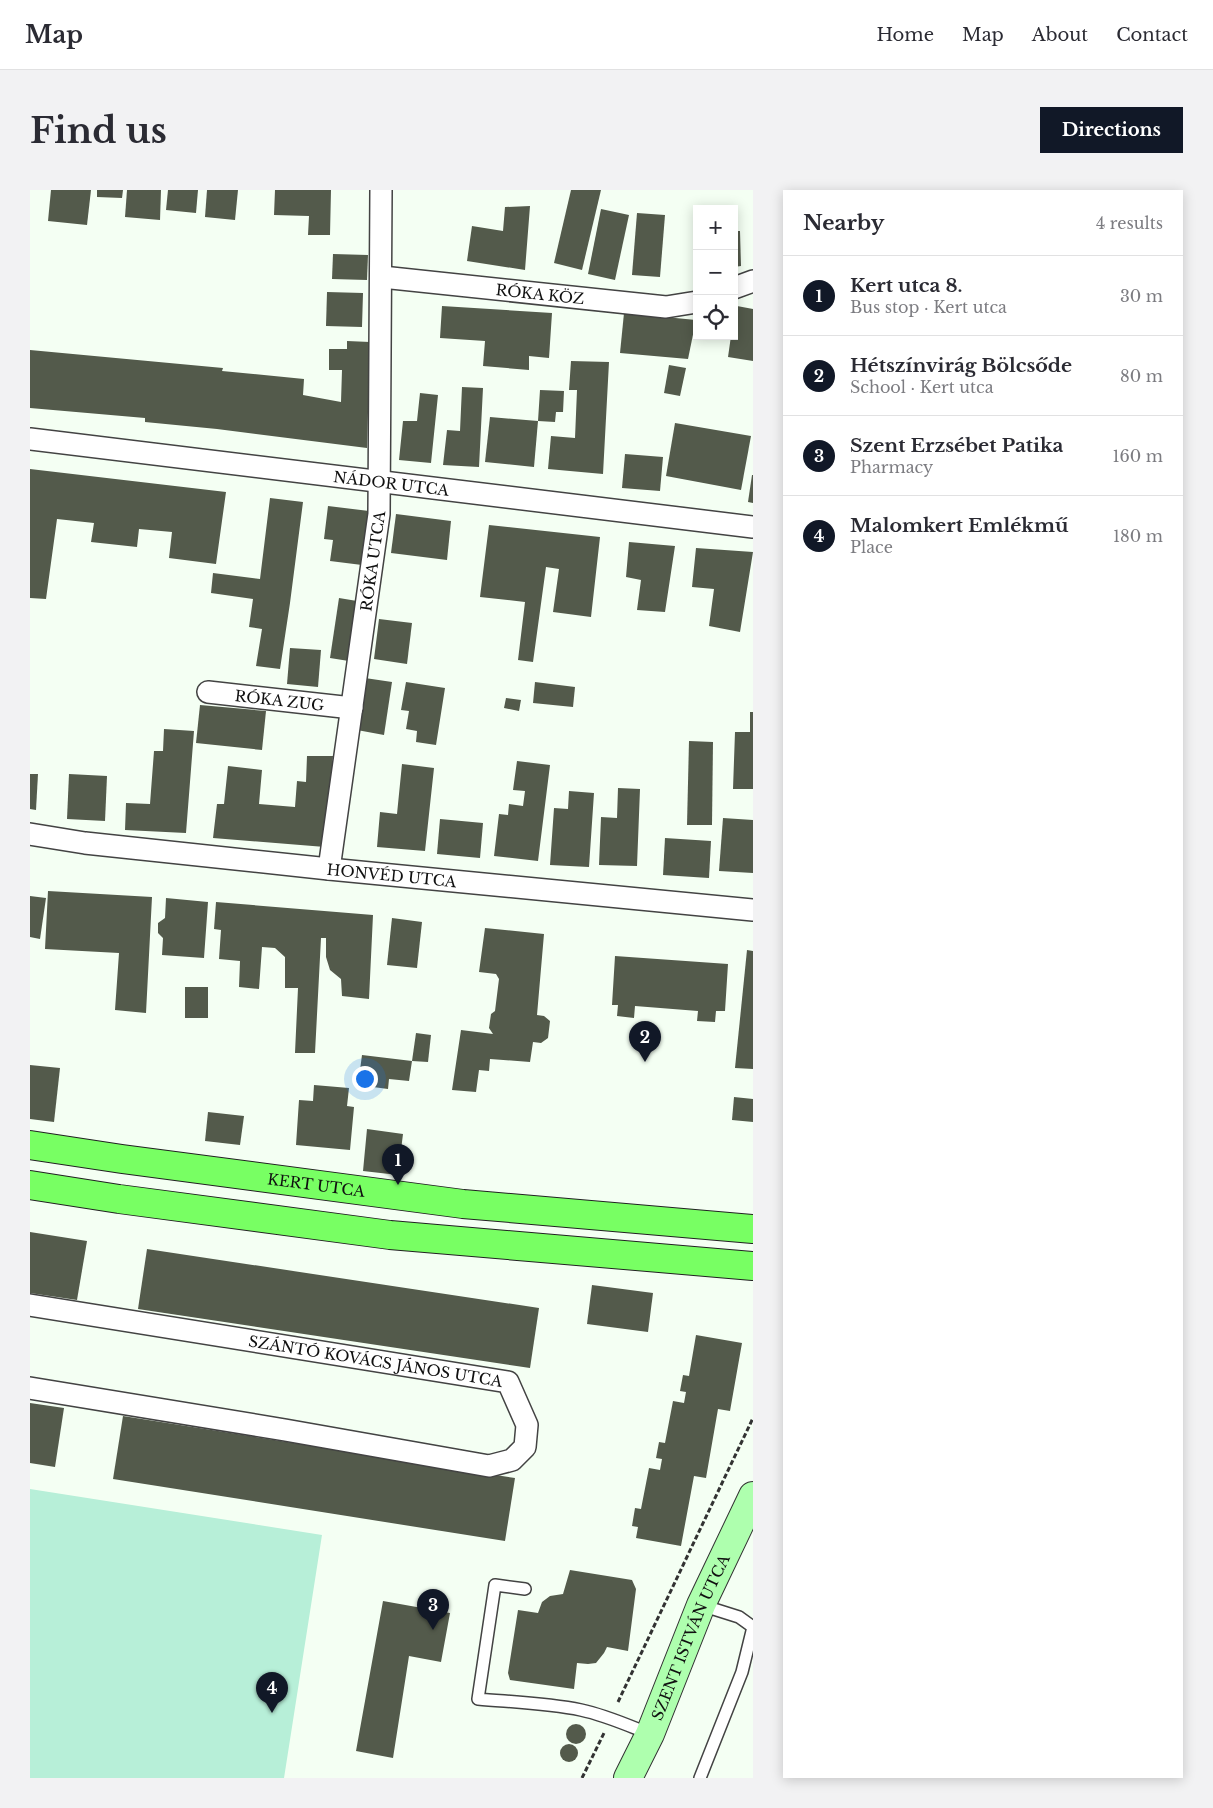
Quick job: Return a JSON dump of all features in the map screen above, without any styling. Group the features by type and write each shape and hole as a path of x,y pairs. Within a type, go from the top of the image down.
{"main road":[{"name":"KERT UTCA","path":"30,1145 132,1161 463,1204 753,1229"},
{"path":"30,1185 119,1199 390,1235 752,1266"},
{"name":"SZENT ISTVÁN UTCA","path":"628,1778 650,1734 701,1605 753,1496"}],"street":[{"name":"RÓKA UTCA","path":"329,869 379,514 382,277 381,190"},
{"name":"RÓKA KÖZ","path":"382,277 666,307 693,303"},
{"path":"738,287 753,281"},
{"name":"NÁDOR UTCA","path":"30,439 753,527"},
{"name":"RÓKA ZUG","path":"208,692 352,708"},
{"name":"HONVÉD UTCA","path":"30,834 85,843 329,869 753,910"},
{"name":"SZÁNTÓ KOVÁCS JÁNOS UTCA","path":"30,1306 508,1382 518,1400 527,1425 525,1447 512,1460 489,1466 30,1388"}],"lane":[{"path":"525,1589 494,1585 478,1699 582,1710 611,1718 650,1734"},
{"path":"700,1778 742,1672 753,1628 739,1617 701,1605"}],"path":[{"path":"582,1778 753,1418"}],"green space":[{"path":"30,1489 322,1535 284,1778 30,1778"}],"building":[{"path":"51,190 91,190 87,225 48,221"},
{"path":"97,190 123,190 122,198 97,197"},
{"path":"127,190 161,190 160,220 125,217"},
{"path":"168,190 198,190 196,213 166,210"},
{"path":"207,190 238,190 235,220 205,217"},
{"path":"275,190 331,190 330,235 308,235 309,216 274,215"},
{"path":"571,190 601,190 582,270 554,263"},
{"path":"530,206 525,270 467,261 472,226 503,231 505,207"},
{"path":"601,209 629,215 615,280 588,274"},
{"path":"637,213 665,215 660,277 632,275"},
{"path":"738,231 740,231 741,266 738,266"},
{"path":"333,254 368,255 367,280 332,279"},
{"path":"327,292 363,293 362,327 326,326"},
{"path":"442,306 552,313 549,358 529,356 529,370 483,366 485,341 440,338"},
{"path":"738,306 753,309 753,361 728,357 730,340 738,340"},
{"path":"624,313 693,320 693,335 688,359 620,353"},
{"path":"347,341 370,342 367,448 145,422 145,418 30,408 30,350 223,368 222,371 304,379 303,395 341,402 342,370 329,370 329,349 347,349"},
{"path":"571,361 609,362 603,474 548,469 551,436 575,438 577,390 569,390"},
{"path":"669,365 686,368 680,396 664,393"},
{"path":"462,387 483,388 479,467 443,465 447,430 460,431"},
{"path":"540,390 564,391 563,412 556,412 555,422 538,421"},
{"path":"420,393 438,395 431,463 399,460 403,421 417,421"},
{"path":"490,417 538,421 534,467 485,462"},
{"path":"675,423 751,436 741,490 666,476"},
{"path":"625,454 663,457 660,491 622,488"},
{"path":"30,469 226,492 216,564 169,558 172,532 139,529 137,547 91,542 94,523 57,519 46,599 30,598"},
{"path":"753,475 753,503 748,502"},
{"path":"270,498 303,502 280,669 256,666 262,629 249,627 253,599 211,593 213,573 260,579"},
{"path":"328,506 369,511 362,565 330,561 333,540 324,539"},
{"path":"396,514 451,521 447,560 391,553"},
{"path":"489,525 600,537 591,617 553,612 559,569 546,567 533,662 518,660 525,602 480,597"},
{"path":"629,542 675,546 665,612 637,610 641,580 626,577"},
{"path":"696,548 753,552 740,632 709,626 714,589 692,587"},
{"path":"339,598 363,602 355,662 330,658"},
{"path":"379,619 412,623 407,664 374,659"},
{"path":"290,648 321,650 318,687 287,684"},
{"path":"365,678 392,682 384,735 357,730"},
{"path":"406,682 445,688 436,745 416,742 417,731 406,729 409,711 401,710"},
{"path":"535,682 575,687 573,707 533,703"},
{"path":"506,698 521,700 519,711 504,708"},
{"path":"200,705 266,711 262,750 196,743"},
{"path":"750,712 753,712 753,789 733,789 735,732 750,732"},
{"path":"164,729 194,731 186,833 125,830 126,803 150,804 154,751 163,751"},
{"path":"689,741 713,742 712,825 687,825"},
{"path":"307,756 333,756 325,847 213,838 217,804 224,804 228,766 262,770 259,804 295,807 297,781 306,782"},
{"path":"517,761 550,765 538,861 494,856 499,814 508,815 509,804 523,806 525,791 513,790"},
{"path":"402,764 434,768 425,851 377,847 380,812 397,814"},
{"path":"30,774 38,774 36,810 30,809"},
{"path":"69,774 107,776 105,821 67,819"},
{"path":"618,788 640,789 637,866 599,865 601,817 617,818"},
{"path":"569,791 594,793 589,867 550,865 554,808 568,809"},
{"path":"723,818 753,820 753,873 719,871"},
{"path":"440,819 483,823 480,858 437,854"},
{"path":"665,838 711,841 709,878 663,875"},
{"path":"48,891 152,897 146,1013 115,1010 119,953 45,949"},
{"path":"30,896 46,898 40,939 30,937"},
{"path":"166,898 208,902 204,958 162,955 163,938 158,933 158,923 165,918"},
{"path":"216,902 373,915 369,999 342,996 341,979 330,970 326,957 326,938 321,938 315,1053 295,1053 298,988 285,988 285,957 275,948 262,947 259,989 239,987 240,961 219,959 221,930 214,929"},
{"path":"392,918 422,922 417,968 387,965"},
{"path":"485,928 544,934 537,1015 544,1016 550,1021 548,1038 541,1043 533,1042 530,1062 490,1059 489,1071 479,1070 476,1092 452,1090 461,1030 493,1034 489,1028 491,1014 495,1011 499,979 496,974 479,972"},
{"path":"747,950 753,951 753,1069 735,1068"},
{"path":"615,956 728,964 725,1011 716,1011 715,1022 697,1021 698,1011 635,1006 634,1018 617,1016 618,1005 612,1005"},
{"path":"185,987 208,987 208,1018 185,1018"},
{"path":"416,1033 431,1035 428,1062 412,1061"},
{"path":"362,1055 412,1061 409,1081 389,1079 388,1089 358,1085"},
{"path":"30,1065 60,1068 54,1122 30,1119"},
{"path":"314,1085 349,1088 347,1106 354,1107 350,1150 296,1145 299,1100 313,1101"},
{"path":"734,1097 753,1099 753,1122 732,1120"},
{"path":"208,1112 244,1116 240,1145 205,1141"},
{"path":"367,1129 403,1134 398,1175 363,1171"},
{"path":"30,1232 87,1241 77,1300 30,1293"},
{"path":"147,1249 539,1308 530,1368 138,1309"},
{"path":"592,1285 653,1293 648,1332 587,1324"},
{"path":"696,1335 742,1343 730,1411 718,1409 706,1478 694,1476 681,1546 636,1538 638,1527 632,1526 635,1508 641,1509 649,1468 660,1470 662,1459 656,1458 659,1442 665,1443 673,1401 684,1403 686,1392 680,1391 683,1375 689,1376"},
{"path":"30,1403 64,1408 55,1467 30,1463"},
{"path":"123,1416 515,1478 505,1541 113,1479"},
{"path":"570,1570 632,1580 636,1589 628,1651 607,1647 596,1663 577,1663 574,1689 510,1680 508,1673 518,1610 538,1613 542,1602 550,1596 563,1594"},
{"path":"383,1601 450,1613 441,1662 409,1656 393,1758 356,1751"},
{"path":"576,1724 583,1727 586,1734 583,1741 576,1744 569,1741 566,1734 569,1727"},
{"path":"565,1744 573,1744 578,1749 576,1760 565,1762 560,1757 560,1749"}],"place":[{"name":"Hétszínvirág Bölcsőde","path":"645,1062"},
{"name":"Kert utca 8.","path":"398,1185"},
{"name":"Szent Erzsébet Patika","path":"433,1630"},
{"name":"Malomkert Emlékmű","path":"272,1713"}]}
